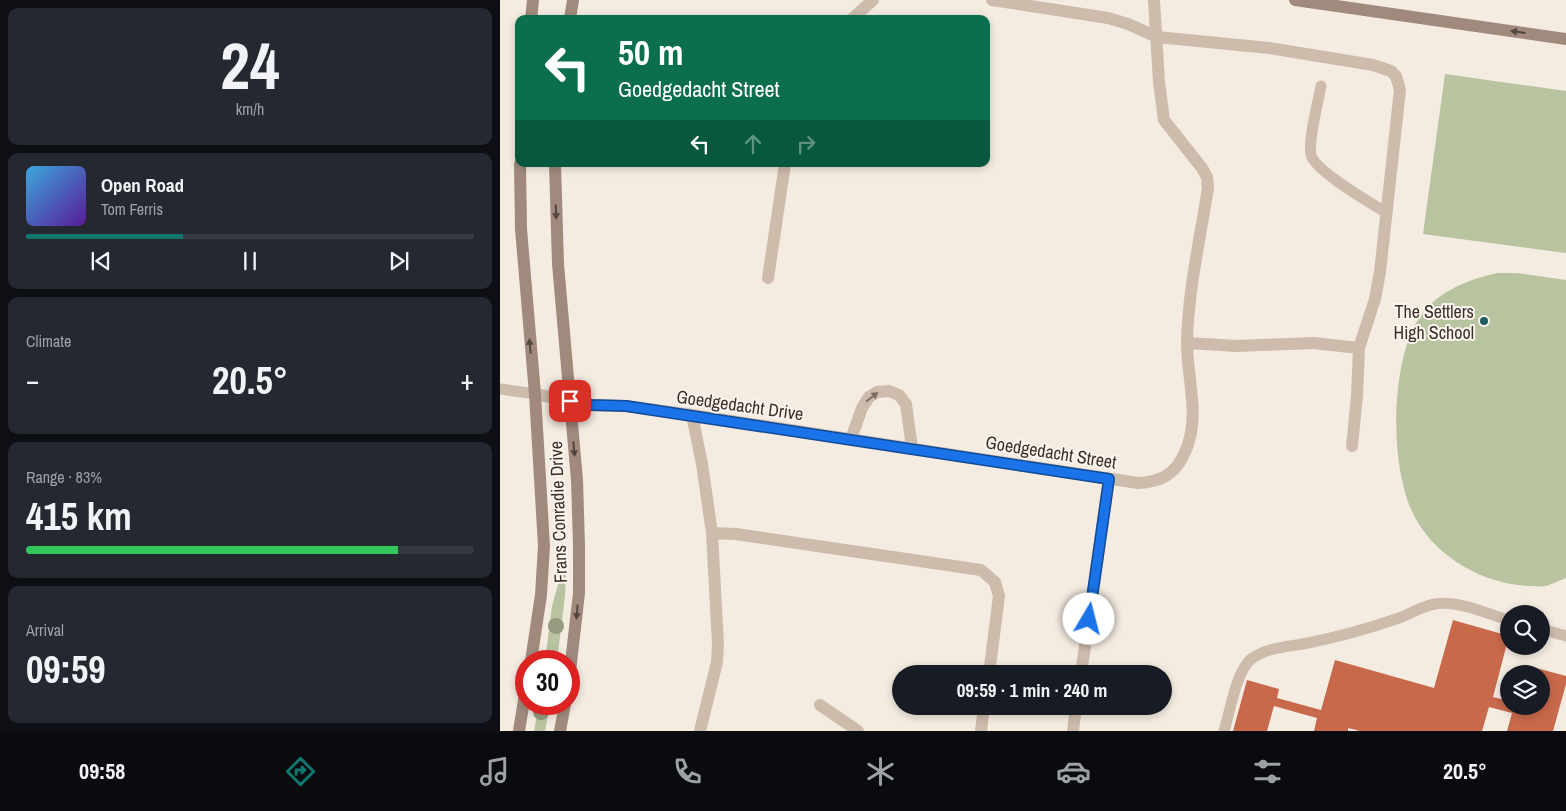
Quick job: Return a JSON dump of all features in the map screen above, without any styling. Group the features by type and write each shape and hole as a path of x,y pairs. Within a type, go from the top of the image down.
{"main road":[{"path":"531,15 533,0"},
{"path":"571,15 573,0"},
{"path":"1294,0 1566,39"},
{"name":"Frans Conradie Drive","path":"520,167 521,229 535,394 544,546 532,650"},
{"name":"Frans Conradie Drive","path":"555,167 558,264 577,480 578,603 573,650"},
{"path":"518,731 521,715"},
{"path":"560,731 563,715"}],"street":[{"path":"857,15 874,0"},
{"path":"992,0 1108,18 1128,24 1157,37 1270,48 1373,65 1391,71 1396,76 1400,90 1387,213 1378,281 1359,348 1352,446"},
{"path":"1154,0 1159,82 1164,120 1191,153 1207,177 1208,188 1192,287 1187,343 1237,346 1313,343 1359,348"},
{"path":"768,278 785,167"},
{"name":"Goedgedacht Street","path":"912,448 1138,484 1157,481 1167,476 1179,465 1186,451 1193,424 1187,343"},
{"path":"851,439 862,408 869,397 877,392 889,391 899,395 906,404 912,448"},
{"name":"Goedgedacht Drive","path":"535,394 591,405 626,406 912,448"},
{"path":"692,415 702,464 712,533 718,653 700,731"},
{"path":"1082,665 1109,479"},
{"path":"712,533 736,534 981,570 995,582 1000,596 990,665"},
{"path":"820,704 858,731"},
{"path":"980,731 983,715"},
{"path":"1073,731 1075,715"}],"lane":[{"path":"1321,86 1311,144 1311,156 1320,169 1387,213"},
{"path":"500,389 535,394"},
{"path":"1224,731 1244,668 1251,659 1262,654 1277,648 1359,631 1401,618 1434,604 1461,606 1500,617"},
{"path":"1550,632 1566,636"}],"green space":[{"path":"1445,74 1566,91 1566,253 1423,234"},
{"path":"1497,273 1517,273 1566,280 1566,578 1550,585 1530,586 1497,581 1465,567 1451,558 1426,535 1417,521 1408,501 1401,477 1396,422 1398,394 1401,367 1407,343 1416,323 1431,304 1451,289"},
{"path":"563,567 566,567 565,596 558,650 546,650 552,606"},
{"path":"537,715 548,715 545,731 534,731"}],"building":[{"path":"1453,620 1500,633 1500,655 1504,655 1493,697 1500,699 1500,710 1489,707 1482,731 1360,731 1348,728 1348,731 1314,731 1317,718 1274,706 1267,731 1233,731 1247,680 1279,689 1277,698 1321,710 1335,660 1434,688"},
{"path":"1550,672 1566,676 1566,684 1553,731 1507,731 1511,715 1550,715"}],"place":[{"name":"The Settlers High School","path":"1484,321"}],"route":[{"path":"570,401 591,405 626,406 881,443 1109,479 1089,619"}]}
